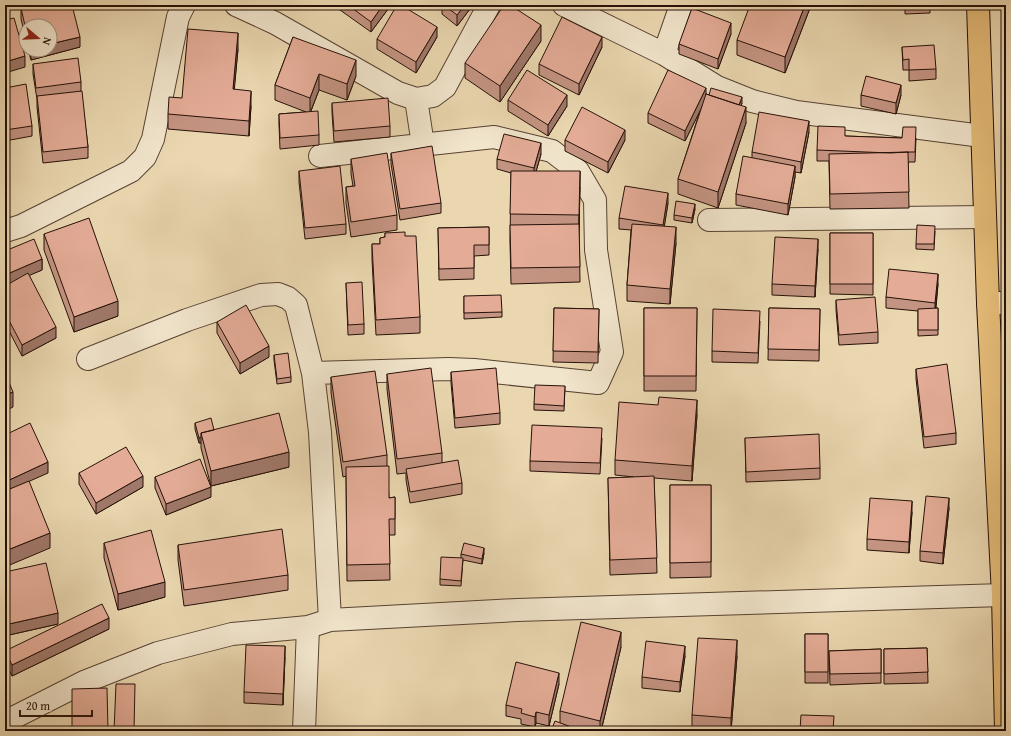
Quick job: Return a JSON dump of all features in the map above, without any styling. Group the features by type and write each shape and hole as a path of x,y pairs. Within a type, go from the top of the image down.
{"main road":[{"path":"978,5 985,217 997,303 1006,731"}],"street":[{"path":"5,231 21,226 131,171 146,157 153,139 178,17 184,5"},
{"path":"236,5 275,23 398,93 416,99 433,96 445,87 489,5"},
{"path":"564,5 664,54 717,87 752,101 796,112 982,136"},
{"path":"664,54 681,5"},
{"path":"416,99 423,145"},
{"path":"313,373 450,369 474,370 598,383 612,352 596,250 595,200 578,171 552,151 494,138 320,156"},
{"path":"709,220 985,217"},
{"path":"88,359 187,320 261,295 278,294 288,298 296,305 313,373 320,432 330,620"},
{"path":"6,718 84,682 158,653 232,634 308,627 330,620 525,610 1003,595"},
{"path":"304,731 308,627"}],"building":[{"path":"34,5 72,5 80,37 58,42 58,18 23,18 21,8"},
{"path":"348,5 383,5 371,22"},
{"path":"397,5 401,5 437,27 416,62 377,39"},
{"path":"444,5 465,5 457,15"},
{"path":"504,5 510,5 541,25 500,86 465,63"},
{"path":"750,5 805,5 785,57 737,40"},
{"path":"692,8 731,23 718,59 679,44"},
{"path":"562,17 602,37 579,84 539,64"},
{"path":"14,18 18,32 18,58 5,62 5,20"},
{"path":"188,29 238,33 233,89 251,91 249,121 168,114 169,97 182,98"},
{"path":"293,37 356,60 347,84 319,74 310,98 275,85"},
{"path":"934,45 936,69 909,70 909,59 903,60 902,47"},
{"path":"78,58 81,82 36,88 33,64"},
{"path":"527,70 567,95 548,125 508,100"},
{"path":"668,70 706,88 685,131 648,113"},
{"path":"866,76 901,85 896,103 861,95"},
{"path":"26,84 32,126 5,130 5,88"},
{"path":"711,88 742,97 739,105 709,95"},
{"path":"82,91 88,147 43,152 37,96"},
{"path":"706,94 746,107 718,192 678,179"},
{"path":"388,98 390,126 334,131 332,103"},
{"path":"582,107 625,130 608,162 565,140"},
{"path":"318,111 319,135 280,138 279,114"},
{"path":"759,112 809,121 801,162 752,152"},
{"path":"818,126 845,127 845,136 902,138 903,127 916,127 915,152 890,153 817,150"},
{"path":"504,134 541,143 534,168 497,159"},
{"path":"432,146 441,203 400,209 391,153"},
{"path":"908,152 909,192 830,194 829,154"},
{"path":"387,153 397,215 351,222 346,187 355,186 351,159"},
{"path":"743,156 795,166 788,204 736,194"},
{"path":"340,166 346,224 305,228 299,171"},
{"path":"511,171 580,171 579,215 510,214"},
{"path":"625,186 668,193 663,225 619,218"},
{"path":"676,201 695,204 692,218 674,215"},
{"path":"89,218 118,301 74,317 44,234"},
{"path":"579,224 580,267 511,268 510,225"},
{"path":"632,224 676,227 670,289 627,285"},
{"path":"917,225 935,226 934,244 916,244"},
{"path":"489,227 489,245 474,245 474,268 439,269 438,228"},
{"path":"405,232 405,236 416,236 420,317 376,320 372,244 380,244 380,238 385,237 385,233"},
{"path":"830,233 873,233 873,284 830,284"},
{"path":"775,237 818,239 815,286 772,284"},
{"path":"34,239 42,259 5,275 5,251"},
{"path":"889,269 938,274 935,303 886,297"},
{"path":"28,273 56,327 22,345 5,313 5,286"},
{"path":"362,282 364,324 348,325 346,283"},
{"path":"501,295 502,312 464,313 464,296"},
{"path":"875,297 878,332 839,335 836,300"},
{"path":"246,305 269,346 240,363 217,322"},
{"path":"554,308 599,309 598,352 553,351"},
{"path":"644,308 697,308 696,376 644,376"},
{"path":"769,308 820,309 819,350 768,349"},
{"path":"938,308 938,330 918,330 918,309"},
{"path":"713,309 760,311 758,353 712,351"},
{"path":"288,353 291,377 277,379 274,355"},
{"path":"947,364 956,433 924,437 916,369"},
{"path":"431,368 442,453 397,459 387,374"},
{"path":"496,368 500,413 455,418 451,372"},
{"path":"375,371 387,455 343,462 331,377"},
{"path":"5,373 13,392 5,395"},
{"path":"535,385 565,386 564,406 534,404"},
{"path":"659,397 697,400 692,466 615,460 619,402 658,405"},
{"path":"279,413 289,452 211,471 201,433"},
{"path":"211,418 214,430 201,433 201,437 199,438 195,423"},
{"path":"30,423 48,462 5,482 5,435"},
{"path":"532,425 602,428 600,463 530,461"},
{"path":"819,434 820,468 746,472 745,438"},
{"path":"126,447 143,476 96,503 79,473"},
{"path":"200,459 211,487 166,504 155,477"},
{"path":"458,460 462,483 410,492 406,469"},
{"path":"389,466 389,498 395,497 395,519 389,519 390,564 347,565 346,467"},
{"path":"654,476 657,558 610,560 608,478"},
{"path":"29,481 50,533 5,551 5,491"},
{"path":"670,485 711,485 711,562 670,563"},
{"path":"926,496 949,498 943,553 920,551"},
{"path":"870,498 912,501 909,542 867,539"},
{"path":"282,529 288,575 184,590 178,545"},
{"path":"151,530 165,582 118,594 104,543"},
{"path":"464,543 484,548 482,559 461,554"},
{"path":"441,557 463,558 461,581 440,579"},
{"path":"46,563 58,613 9,624 5,605 5,572"},
{"path":"102,604 109,618 12,665 5,651"},
{"path":"581,622 621,632 600,721 560,711"},
{"path":"805,634 828,634 828,672 805,672"},
{"path":"698,638 737,640 731,718 692,715"},
{"path":"646,641 685,646 680,682 642,677"},
{"path":"246,645 285,646 283,694 244,692"},
{"path":"927,648 928,672 884,674 884,649"},
{"path":"881,649 881,673 830,674 829,651"},
{"path":"516,662 559,673 549,715 536,712 535,717 521,713 522,709 506,705"},
{"path":"116,684 135,684 134,731 114,731"},
{"path":"107,688 108,731 72,731 72,689"},
{"path":"801,715 834,716 833,731 800,730"},
{"path":"555,721 577,729 577,731 551,731"},
{"path":"841,729 901,731 841,731"}]}
